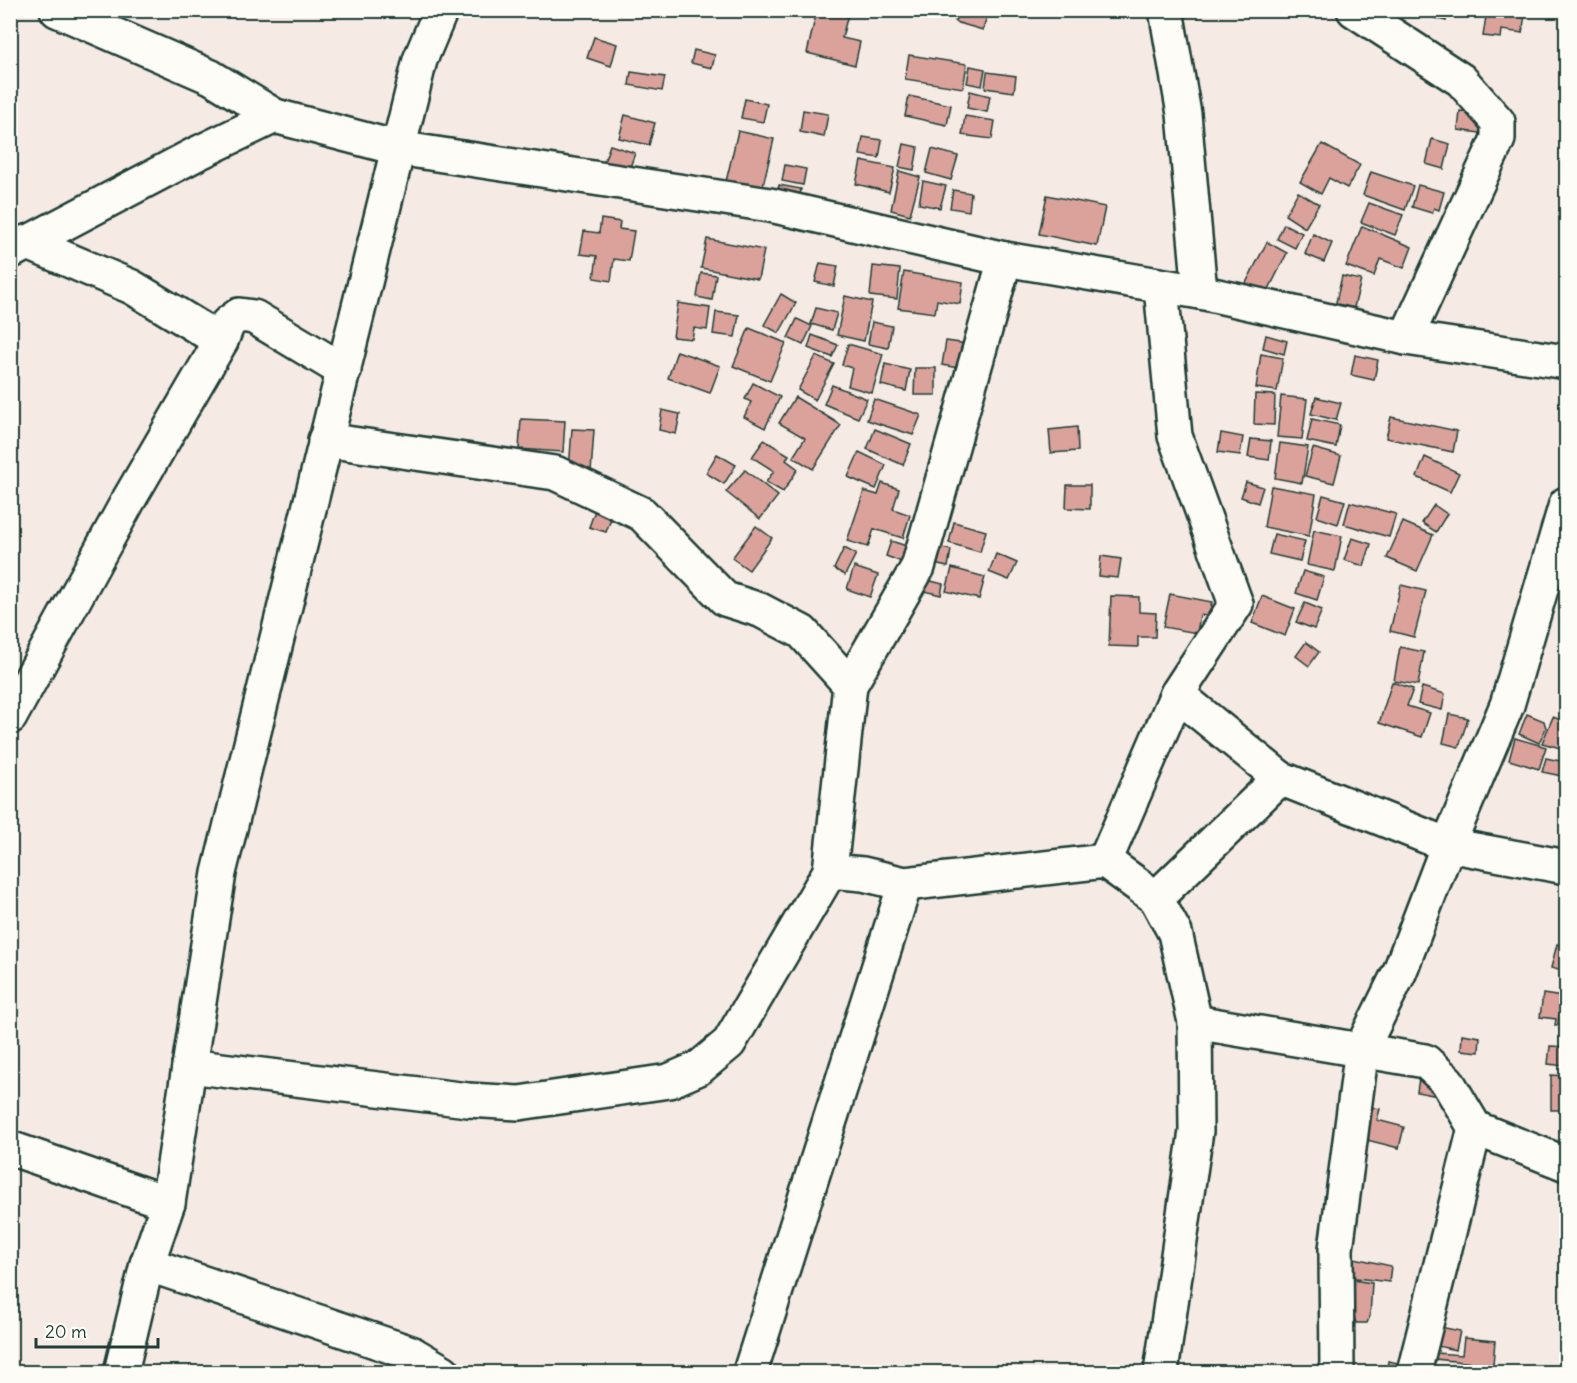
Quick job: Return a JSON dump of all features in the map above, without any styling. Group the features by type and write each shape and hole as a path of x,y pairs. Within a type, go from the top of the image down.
{"street":[{"path":"57,10 211,77 275,116 397,148 771,205 1005,259 1200,292 1406,338 1566,362"},
{"path":"121,1372 147,1264 168,1203 219,873 325,440 344,372 397,148 420,60 441,10"},
{"path":"1166,10 1184,114 1200,292"},
{"path":"1354,10 1461,80 1498,122 1498,139 1406,338"},
{"path":"18,247 194,155 275,116"},
{"path":"18,247 132,287 222,340"},
{"path":"189,1066 468,1100 519,1103 669,1081 699,1068 729,1043 830,871 850,685 918,567 1005,259"},
{"path":"1105,861 1177,694 1236,604 1175,436 1161,287"},
{"path":"10,717 128,501 222,340 228,323 239,315 254,317 344,372"},
{"path":"325,440 555,473 631,508 642,514 724,599 760,610 801,632 850,685"},
{"path":"1336,1372 1336,1249 1362,1048 1400,971 1448,845 1507,705 1566,504"},
{"path":"1177,694 1280,778 1448,845 1566,867"},
{"path":"1156,898 1280,778"},
{"path":"830,871 863,874 905,884 1105,861 1156,898 1175,933 1195,1022 1196,1131 1161,1372"},
{"path":"750,1372 905,884"},
{"path":"1195,1022 1362,1048 1425,1061 1447,1081 1475,1128 1566,1164"},
{"path":"1414,1372 1475,1128"},
{"path":"10,1148 168,1203"},
{"path":"147,1264 411,1353 443,1372"}],"building":[{"path":"817,10 849,10 842,38 860,42 855,65 807,53"},
{"path":"958,10 989,10 983,30 955,22"},
{"path":"1424,10 1448,10 1446,21 1423,15"},
{"path":"1487,10 1525,15 1522,33 1502,30 1501,38 1483,36"},
{"path":"594,37 617,44 611,66 587,58"},
{"path":"694,50 715,55 712,68 691,63"},
{"path":"909,55 967,64 963,88 905,79"},
{"path":"970,66 985,69 982,86 967,83"},
{"path":"631,72 665,77 662,91 629,85"},
{"path":"987,72 1016,76 1014,92 985,88"},
{"path":"970,91 990,96 987,112 967,108"},
{"path":"909,96 951,105 947,125 905,116"},
{"path":"745,99 767,104 763,122 741,118"},
{"path":"803,110 828,114 824,137 800,132"},
{"path":"1460,111 1483,114 1480,133 1458,130"},
{"path":"625,115 655,123 649,145 619,138"},
{"path":"965,116 995,121 992,139 962,135"},
{"path":"738,131 774,139 760,198 724,190"},
{"path":"863,137 882,140 879,158 860,155"},
{"path":"1432,139 1450,144 1444,169 1426,164"},
{"path":"904,144 918,147 914,170 899,167"},
{"path":"1322,144 1360,165 1347,188 1329,178 1321,194 1300,182"},
{"path":"610,145 635,153 628,173 603,165"},
{"path":"932,149 958,156 951,180 926,173"},
{"path":"861,161 895,168 889,192 856,184"},
{"path":"785,165 806,169 803,185 782,181"},
{"path":"899,171 920,177 910,215 891,210"},
{"path":"1371,172 1413,186 1405,210 1363,195"},
{"path":"923,181 946,186 940,208 919,204"},
{"path":"779,185 801,189 798,206 776,202"},
{"path":"1418,185 1444,192 1439,210 1434,208 1432,213 1412,207"},
{"path":"953,190 971,193 969,211 950,208"},
{"path":"1298,192 1319,204 1305,228 1285,215"},
{"path":"1047,195 1105,207 1097,246 1039,234"},
{"path":"1369,203 1403,215 1395,235 1361,222"},
{"path":"601,219 620,222 619,229 634,231 629,261 614,259 611,281 594,278 597,256 580,254 584,231 599,233"},
{"path":"1284,224 1302,233 1295,248 1277,239"},
{"path":"1362,226 1412,247 1404,268 1380,259 1374,276 1346,266"},
{"path":"1313,234 1332,243 1324,262 1305,254"},
{"path":"707,239 764,250 758,279 701,268"},
{"path":"1267,242 1287,253 1267,293 1246,283"},
{"path":"820,263 838,266 834,286 815,282"},
{"path":"873,266 900,269 897,299 870,296"},
{"path":"904,272 963,282 960,304 937,300 935,313 898,308"},
{"path":"701,273 716,275 712,300 697,297"},
{"path":"1342,276 1361,280 1352,315 1334,311"},
{"path":"781,294 796,303 779,333 764,325"},
{"path":"845,296 872,302 864,341 837,335"},
{"path":"678,303 710,308 707,330 694,328 692,339 673,337"},
{"path":"816,308 837,313 832,330 811,324"},
{"path":"716,312 739,315 735,337 713,334"},
{"path":"797,319 812,326 803,345 788,338"},
{"path":"872,322 892,326 888,348 868,344"},
{"path":"749,328 786,343 770,381 733,366"},
{"path":"812,335 838,345 832,357 808,348"},
{"path":"1266,335 1287,341 1284,354 1263,348"},
{"path":"946,341 967,344 963,369 942,365"},
{"path":"848,344 883,354 872,393 848,386 852,368 842,365"},
{"path":"677,351 720,366 710,393 668,378"},
{"path":"1261,354 1283,358 1277,391 1256,388"},
{"path":"1355,355 1378,360 1374,380 1351,375"},
{"path":"816,356 834,364 815,400 798,390"},
{"path":"885,364 910,370 906,391 881,385"},
{"path":"915,368 936,368 936,395 914,395"},
{"path":"753,383 780,397 765,428 744,417 751,402 745,399"},
{"path":"832,385 867,399 858,418 824,404"},
{"path":"1255,394 1275,395 1274,425 1254,424"},
{"path":"1281,396 1307,399 1302,439 1277,437"},
{"path":"795,397 841,425 813,469 793,457 805,438 779,423"},
{"path":"1316,397 1341,403 1336,420 1311,414"},
{"path":"874,399 921,415 913,435 867,420"},
{"path":"662,410 680,414 676,434 659,430"},
{"path":"1391,417 1457,431 1453,452 1386,438"},
{"path":"521,419 565,421 563,452 519,449"},
{"path":"1312,419 1340,425 1336,447 1307,441"},
{"path":"1077,427 1078,451 1051,453 1049,430"},
{"path":"572,429 594,430 591,472 569,470"},
{"path":"875,429 911,444 903,465 867,449"},
{"path":"1221,433 1243,437 1240,455 1218,452"},
{"path":"1251,439 1271,441 1269,460 1248,457"},
{"path":"764,440 789,455 786,460 798,469 783,492 766,482 774,471 752,457"},
{"path":"1280,443 1308,447 1302,483 1275,478"},
{"path":"1313,448 1341,456 1334,483 1305,476"},
{"path":"859,452 886,465 876,489 848,477"},
{"path":"717,454 736,465 724,484 706,473"},
{"path":"1425,457 1459,473 1450,492 1417,477"},
{"path":"745,470 778,496 760,519 726,492"},
{"path":"1246,482 1263,487 1258,503 1241,497"},
{"path":"882,483 899,489 893,509 910,515 903,538 874,529 868,547 847,541 864,491 878,495"},
{"path":"1067,485 1090,485 1090,509 1066,508"},
{"path":"1271,486 1316,494 1309,536 1264,527"},
{"path":"1323,495 1345,501 1338,524 1317,517"},
{"path":"1350,502 1396,514 1389,537 1344,524"},
{"path":"597,505 614,511 606,532 589,527"},
{"path":"1434,505 1447,514 1436,532 1422,523"},
{"path":"954,522 986,531 980,552 949,543"},
{"path":"1403,522 1433,535 1417,571 1387,558"},
{"path":"756,526 772,538 749,570 732,558"},
{"path":"1314,530 1342,536 1335,571 1307,565"},
{"path":"1274,534 1305,541 1300,561 1269,554"},
{"path":"1352,538 1371,544 1364,566 1344,560"},
{"path":"891,541 913,548 907,564 886,556"},
{"path":"928,545 951,550 948,567 924,562"},
{"path":"844,548 856,554 845,575 834,569"},
{"path":"996,554 1017,563 1009,580 989,572"},
{"path":"1101,556 1121,559 1118,578 1099,576"},
{"path":"854,567 878,575 870,597 847,589"},
{"path":"952,568 985,577 979,599 946,591"},
{"path":"1303,571 1324,577 1317,600 1296,593"},
{"path":"923,579 943,584 941,595 920,590"},
{"path":"1401,585 1426,591 1414,637 1390,631"},
{"path":"1170,594 1212,602 1209,616 1200,615 1197,633 1163,627"},
{"path":"1111,596 1139,597 1139,612 1156,613 1155,637 1138,637 1138,647 1109,646"},
{"path":"1262,596 1295,609 1285,636 1252,623"},
{"path":"1305,603 1322,610 1314,629 1296,622"},
{"path":"1306,642 1319,652 1309,666 1296,656"},
{"path":"1400,647 1424,652 1418,685 1394,681"},
{"path":"1392,682 1413,689 1407,706 1430,713 1422,737 1379,723"},
{"path":"1422,687 1445,694 1442,710 1418,704"},
{"path":"1449,714 1468,718 1459,747 1443,743"},
{"path":"1527,714 1544,721 1546,728 1539,743 1519,734"},
{"path":"1553,717 1566,722 1564,749 1542,743"},
{"path":"1515,738 1546,747 1539,769 1509,760"},
{"path":"1546,758 1565,762 1562,776 1542,772"},
{"path":"1557,944 1566,947 1566,972 1551,968"},
{"path":"1543,994 1562,997 1558,1025 1555,1025 1556,1019 1540,1017"},
{"path":"1566,999 1566,1023 1562,1022"},
{"path":"1462,1034 1480,1037 1479,1052 1461,1050"},
{"path":"1550,1046 1566,1047 1566,1066 1548,1064"},
{"path":"1551,1075 1566,1076 1566,1110 1551,1110"},
{"path":"1419,1078 1435,1081 1433,1095 1417,1092"},
{"path":"1361,1105 1380,1109 1377,1120 1404,1127 1399,1148 1359,1138"},
{"path":"1350,1257 1391,1266 1389,1282 1348,1277"},
{"path":"1352,1280 1372,1283 1370,1316 1367,1323 1356,1323 1351,1306"},
{"path":"1440,1327 1460,1331 1456,1350 1437,1346"},
{"path":"1464,1338 1495,1341 1493,1365 1435,1359 1436,1353 1462,1355"},
{"path":"1388,1361 1413,1366 1411,1372 1387,1372"}]}
